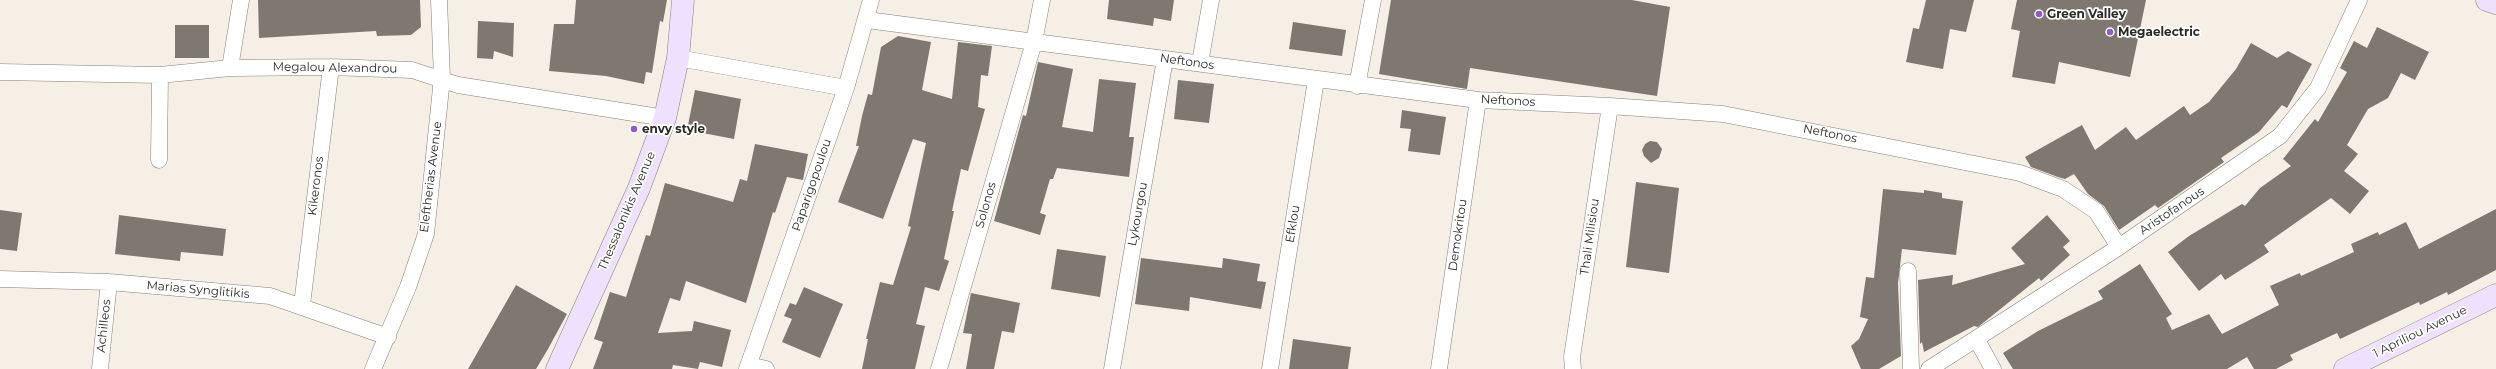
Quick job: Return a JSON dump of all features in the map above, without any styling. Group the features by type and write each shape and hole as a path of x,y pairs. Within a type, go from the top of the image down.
{"street":[{"path":"230,68 241,0"},
{"name":"Eleftherias Avenue","path":"373,369 388,337 426,234 442,78 439,0"},
{"name":"Thessalonikis Avenue","path":"557,369 639,188 665,118 678,58 683,0"},
{"name":"Paparigopoulou","path":"748,367 846,88 867,20 871,0"},
{"name":"Solonos","path":"939,369 1034,42 1042,0"},
{"path":"1200,64 1211,0"},
{"path":"1357,86 1373,0"},
{"name":"Aristofanous","path":"1929,369 1977,340 2119,247 2280,136 2318,88 2359,0"},
{"path":"2487,0 2496,3"},
{"name":"Neftonos","path":"867,20 1357,86 1478,100 1610,106 1723,114 2020,173 2063,189 2096,211 2119,247"},
{"path":"678,58 846,88"},
{"name":"Lykourgou","path":"1112,369 1165,59"},
{"name":"Megalou Alexandrou","path":"0,72 160,75 230,68 331,67 412,70 442,78 458,85 665,118"},
{"name":"Kikeronos","path":"302,305 331,67"},
{"path":"159,160 160,75"},
{"name":"Efklou","path":"1270,369 1316,80"},
{"name":"Demokritou","path":"1439,369 1478,100"},
{"name":"Thali Milisiou","path":"1573,369 1572,357 1610,106"},
{"path":"1908,271 1911,369"},
{"name":"Marias Synglitikis","path":"0,279 109,282 270,296 302,305 388,337"},
{"name":"Achilleos","path":"100,369 109,282"},
{"name":"1 Apriliou Avenue","path":"2345,369 2496,295"},
{"path":"1977,340 1993,369"},
{"path":"748,367 766,369"}],"building":[{"path":"258,0 420,0 421,27 411,35 377,36 376,31 259,38"},
{"path":"576,0 667,0 663,22 660,21 652,73 646,72 644,84 606,76 549,71 554,24 574,24"},
{"path":"1109,0 1174,0 1171,21 1154,18 1153,26 1107,19"},
{"path":"1391,0 1632,0 1670,7 1657,96 1470,68 1467,89 1379,74"},
{"path":"1926,0 1974,0 1966,32 1950,29 1943,69 1906,62 1913,28 1919,29"},
{"path":"2017,0 2146,0 2130,77 2059,62 2055,84 2012,77 2020,31 2011,29"},
{"path":"478,21 514,23 513,57 494,51 493,59 477,58"},
{"path":"1293,22 1346,30 1342,56 1289,49"},
{"path":"175,25 209,25 209,58 175,58"},
{"path":"2377,27 2429,52 2415,80 2401,73 2388,98 2368,109 2347,145 2358,154 2344,171 2369,191 2350,214 2331,198 2264,245 2269,252 2225,280 2221,274 2199,291 2168,252 2189,236 2242,204 2245,206 2260,188 2291,166 2283,159 2315,119 2318,122 2347,72 2340,68 2354,41 2367,48"},
{"path":"898,36 931,42 922,90 952,99 958,42 992,46 988,76 981,75 978,107 985,109 968,171 961,169 952,211 954,211 944,259 949,261 939,291 925,287 916,324 925,326 915,369 862,369 868,339 866,339 880,282 893,285 911,227 908,226 926,143 913,139 883,219 838,202 859,146 856,146 862,116 868,94 872,95 881,47"},
{"path":"2251,43 2277,58 2288,51 2312,64 2287,108 2282,105 2259,132 2221,158 2224,162 2158,208 2155,205 2119,230 2104,206 2088,194 2074,174 2065,179 2058,177 2031,167 2025,157 2082,125 2095,150 2126,127 2136,140 2184,106 2190,115 2209,102 2236,69"},
{"path":"1038,62 1073,69 1062,127 1093,132 1099,79 1136,83 1129,137 1134,137 1129,177 1057,168 1053,179 1050,179 1040,213 1046,215 1040,235 994,221 1023,115 1026,116"},
{"path":"1178,80 1214,84 1209,123 1174,119"},
{"path":"695,90 741,99 734,139 687,130"},
{"path":"1402,110 1446,117 1440,155 1408,151 1411,129 1400,128"},
{"path":"1650,141 1657,142 1662,149 1659,158 1651,163 1644,156 1642,150 1645,144"},
{"path":"755,144 808,154 803,180 787,177 775,213 773,212 746,303 686,281 680,301 670,298 658,333 692,331 694,321 731,330 722,367 700,362 698,369 673,365 672,369 593,369 603,342 594,339 610,292 626,297 646,235 650,236 665,183 733,202 740,179 747,181"},
{"path":"1636,182 1679,188 1669,273 1626,267"},
{"path":"1883,189 1924,193 1924,190 1942,193 1942,198 1963,201 1956,255 1902,249 1898,283 1901,356 1879,369 1861,369 1851,346 1859,339 1868,319 1860,317 1866,277 1874,278"},
{"path":"2496,209 2496,270 2448,295 2447,292 2420,305 2419,302 2340,339 2337,333 2290,355 2293,360 2276,369 2254,369 2247,357 2227,369 2013,369 2003,353 2038,331 2103,299 2098,291 2140,264 2172,314 2166,318 2172,330 2209,314 2222,334 2279,305 2270,286 2300,273 2301,276 2354,252 2351,244 2378,232 2379,235 2406,222 2419,249"},
{"path":"0,210 22,213 17,251 0,249"},
{"path":"119,215 226,229 223,256 181,252 180,261 115,254"},
{"path":"2047,215 2070,241 2063,247 2070,255 2041,281 2039,278 1978,327 1974,326 1924,352 1922,342 1920,344 1918,280 1953,275 1952,285 2025,264 2011,248"},
{"path":"1057,249 1106,256 1100,297 1051,289"},
{"path":"1141,258 1222,268 1223,258 1260,264 1257,281 1266,282 1261,309 1190,297 1189,311 1135,304"},
{"path":"516,285 567,314 548,349 536,369 468,369"},
{"path":"804,287 843,304 820,358 782,342 792,319 784,316 790,303 796,305"},
{"path":"971,293 1020,303 1014,333 1002,331 994,369 966,369 972,334 963,333"},
{"path":"1293,339 1351,347 1348,369 1289,369"}],"place":[{"name":"Green Valley","path":"2039,14"},
{"name":"Megaelectric","path":"2110,32"},
{"name":"envy style","path":"634,129"}]}
